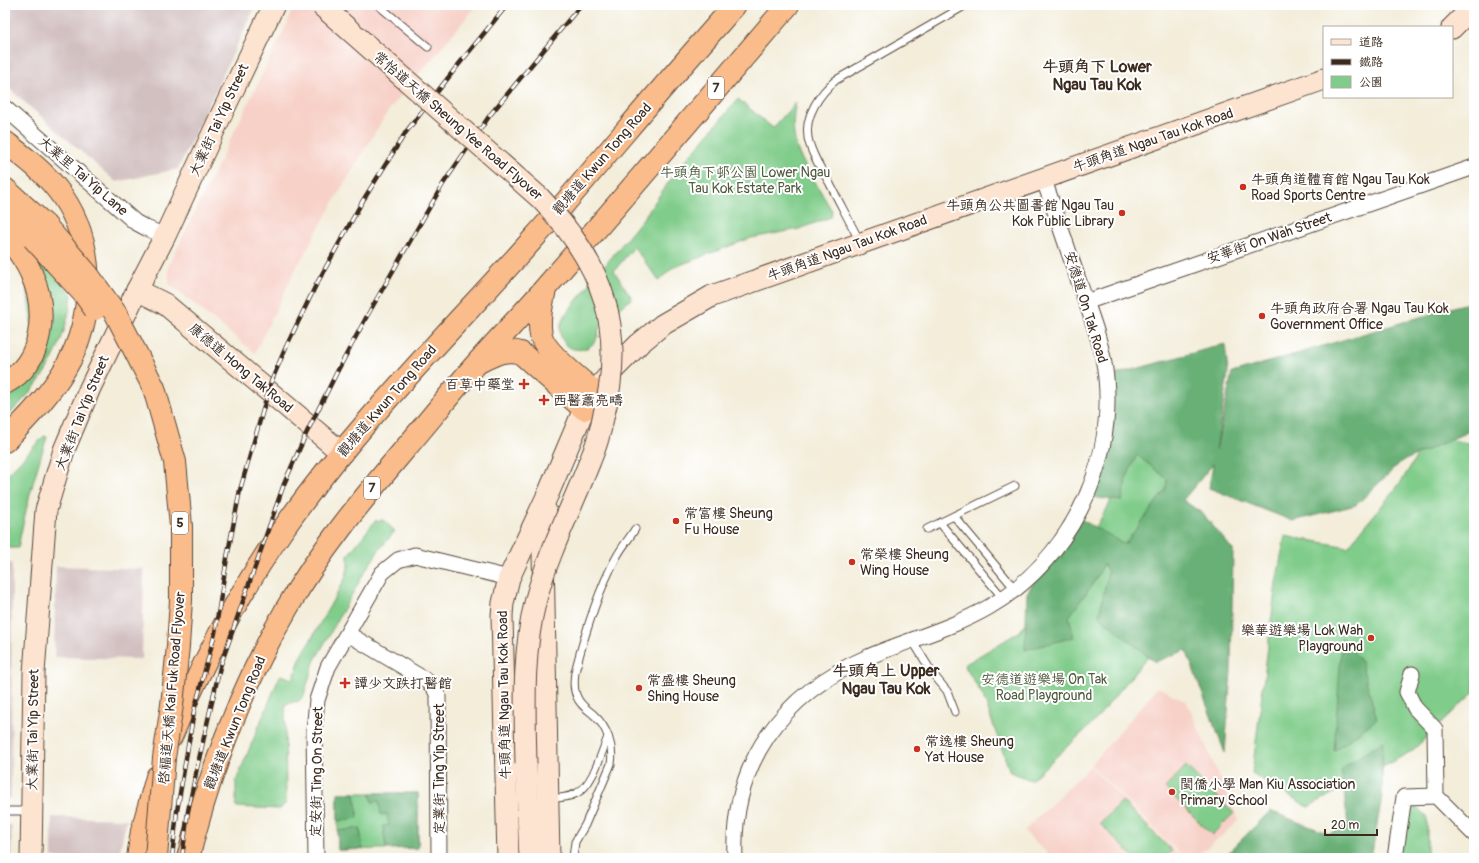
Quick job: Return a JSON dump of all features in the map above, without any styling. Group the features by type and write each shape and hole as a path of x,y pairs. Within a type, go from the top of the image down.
{"highway":[{"name":"觀塘道 Kwun Tong Road","path":"138,858 142,831 154,785 171,736 194,684 218,637 263,558 283,529 342,453 408,376 535,237 735,5"},
{"name":"觀塘道 Kwun Tong Road","path":"188,858 208,788 225,739 247,687 287,608 349,517 478,363 545,289 788,5"},
{"path":"5,142 28,160 57,188 75,220 82,237 86,256 88,283 86,309 79,339 66,368 36,409 5,441"},
{"name":"啓福道天橋 Kai Fuk Road Flyover","path":"5,189 50,231 88,274 116,314 154,388 175,462 181,526 181,600 178,646 164,758 156,858"},
{"name":"啓福道天橋 Kai Fuk Road Flyover","path":"5,214 33,238 85,295 107,328 127,364 140,395 151,426 159,459 166,509 168,539 167,602 154,758 142,858"},
{"path":"5,234 31,272 38,294 41,321 40,332 32,355 17,375 5,383"},
{"path":"545,289 540,316 541,336 544,344 589,401"},
{"path":"478,363 506,350 522,353 589,401"}],"main road":[{"name":"大業街 Tai Yip Street","path":"30,858 34,673 46,510 64,450 87,394 137,290 165,236 274,5"},
{"name":"常怡道天橋 Sheung Yee Road Flyover","path":"321,5 540,198 559,218 573,235 597,277 610,319 613,342 613,364 610,392 591,459 550,557 531,618 525,671 526,764"},
{"path":"1453,27 1474,6"},
{"name":"牛頭角道 Ngau Tau Kok Road","path":"508,858 502,616 503,603 509,578 589,401 614,369 638,344 662,325 712,296 860,242 1323,79"},
{"name":"康德道 Hong Tak Road","path":"137,290 165,304 342,453"},
{"name":"牛頭角道 Ngau Tau Kok Road","path":"548,494 543,528 543,554 549,858"},
{"name":"牛頭角道 Ngau Tau Kok Road","path":"526,764 530,858"}],"street":[{"name":"大業里 Tai Yip Lane","path":"5,108 136,222 165,236"},
{"name":"安華街 On Wah Street","path":"1086,302 1474,167"},
{"name":"安德道 On Tak Road","path":"735,858 735,828 742,791 757,754 766,738 777,722 798,700 829,677 866,658 972,617 1003,599 1045,560 1067,532 1084,502 1097,469 1104,432 1106,382 1101,348 1043,178"},
{"name":"定安街 Ting On Street","path":"316,858 314,731 316,708 328,667 382,573 398,560 415,554 509,578"},
{"name":"定業街 Ting Yip Street","path":"348,634 424,679 433,686 438,696 439,858"},
{"path":"1412,674 1407,692 1415,708 1435,729 1436,796 1474,834"},
{"path":"1395,858 1404,797 1436,796"}],"lane":[{"path":"378,5 428,47"},
{"path":"860,242 816,160 808,138 809,122 815,105 826,88 836,80 966,5"},
{"path":"927,530 1015,486"},
{"path":"954,516 1015,589"},
{"path":"940,523 1003,599"},
{"path":"573,858 575,842 585,825 611,764 612,757 608,737 600,722 576,696 574,683 575,672 596,604 606,578 617,556 635,529"},
{"path":"912,640 933,674 947,691 955,712"},
{"path":"548,798 570,796 585,786 590,780 608,737"},
{"path":"5,811 31,811"}],"shaded area":[{"path":"5,5 256,5 178,169 116,182 5,85"},
{"path":"293,5 477,5 388,111 341,189 294,272 255,353 169,284 168,267 287,24"},
{"path":"5,563 12,563 11,798 5,798"},
{"path":"56,566 144,569 142,659 54,657"},
{"name":"閩僑小學 Man Kiu Association Primary School","path":"1158,687 1187,702 1238,820 1207,848 1191,858 1184,858 1091,765"},
{"path":"1090,766 1182,858 1052,858 1024,831"},
{"path":"52,817 127,819 118,858 52,858"},
{"path":"5,825 12,825 11,858 5,858"}],"green space":[{"name":"牛頭角下邨公園 Lower Ngau Tau Kok Estate Park","path":"738,99 773,128 796,102 794,116 795,143 800,156 832,211 831,217 799,229 751,238 672,268 659,281 634,247 614,271 632,298 612,313 601,324 597,338 590,346 576,349 567,346 560,336 560,326 564,316 645,216 675,173"},
{"path":"20,235 72,295 64,331 50,364 25,398 5,419 5,392 37,366"},
{"path":"1474,301 1474,429 1401,462 1356,505 1293,521 1209,488 1213,464 1183,500 1203,514 1233,550 1231,671 1225,753 1186,650 1155,662 1099,616 1108,572 1104,564 1094,582 1069,617 1074,637 1025,650 1027,593 1075,516 1125,544 1166,489 1167,479 1137,455 1126,479 1122,501 1083,496 1099,473 1107,377 1225,344 1228,373 1216,450 1232,373"},
{"name":"安德道遊樂場 On Tak Road Playground","path":"1216,388 1170,510 1149,655 1093,723 1031,780 1010,772 983,696 964,665 1019,632 1063,582 1109,505 1127,451"},
{"path":"44,436 47,437 38,465 18,548 5,548 5,477"},
{"name":"樂華遊樂場 Lok Wah Playground","path":"1429,436 1474,444 1474,692 1412,751 1308,807 1252,773 1276,583 1285,536 1348,547 1401,482"},
{"path":"383,520 395,531 379,550 364,573 314,662 304,695 299,701 285,704 286,803 280,809 236,807 236,781 279,678 281,675 293,679 300,659 345,579 348,568 348,555 375,521"},
{"path":"1342,637 1361,662 1377,719 1334,751"},
{"path":"1383,741 1382,797 1371,858 1223,858 1270,811 1329,834 1348,825 1341,769"},
{"path":"1186,766 1234,813 1212,835 1165,788"},
{"path":"338,793 418,793 418,848 338,850"},
{"path":"338,793 355,793 358,818 338,821"},
{"path":"370,793 418,793 418,848 386,849 383,826 389,825 387,814 381,815 379,801 372,802"},
{"path":"1122,801 1172,851 1165,858 1135,858 1100,824"},
{"path":"1410,802 1427,817 1427,858 1388,858"},
{"path":"360,828 363,849 338,850 338,831"}],"railway":[{"path":"172,858 177,811 194,711 215,633 240,490 271,382 316,285 362,202 406,132 507,5"},
{"path":"182,858 188,811 220,667 284,484 306,434 367,316 443,184 490,115 581,5"}],"place":[{"name":"牛頭角道體育館 Ngau Tau Kok Road Sports Centre","path":"1243,187"},
{"name":"牛頭角公共圖書館 Ngau Tau Kok Public Library","path":"1122,213"},
{"name":"牛頭角政府合署 Ngau Tau Kok Government Office","path":"1262,316"},
{"name":"百草中藥堂","path":"524,384"},
{"name":"西醫蕭亮疇","path":"544,400"},
{"name":"常富樓 Sheung Fu House","path":"676,521"},
{"name":"常榮樓 Sheung Wing House","path":"852,562"},
{"name":"樂華遊樂場 Lok Wah Playground","path":"1371,638"},
{"name":"譚少文跌打醫館","path":"345,683"},
{"name":"常盛樓 Sheung Shing House","path":"639,688"},
{"name":"常逸樓 Sheung Yat House","path":"917,749"},
{"name":"閩僑小學 Man Kiu Association Primary School","path":"1172,792"}],"district":[{"name":"牛頭角下 Lower Ngau Tau Kok","path":"1097,76"},
{"name":"牛頭角上 Upper Ngau Tau Kok","path":"886,680"}]}
